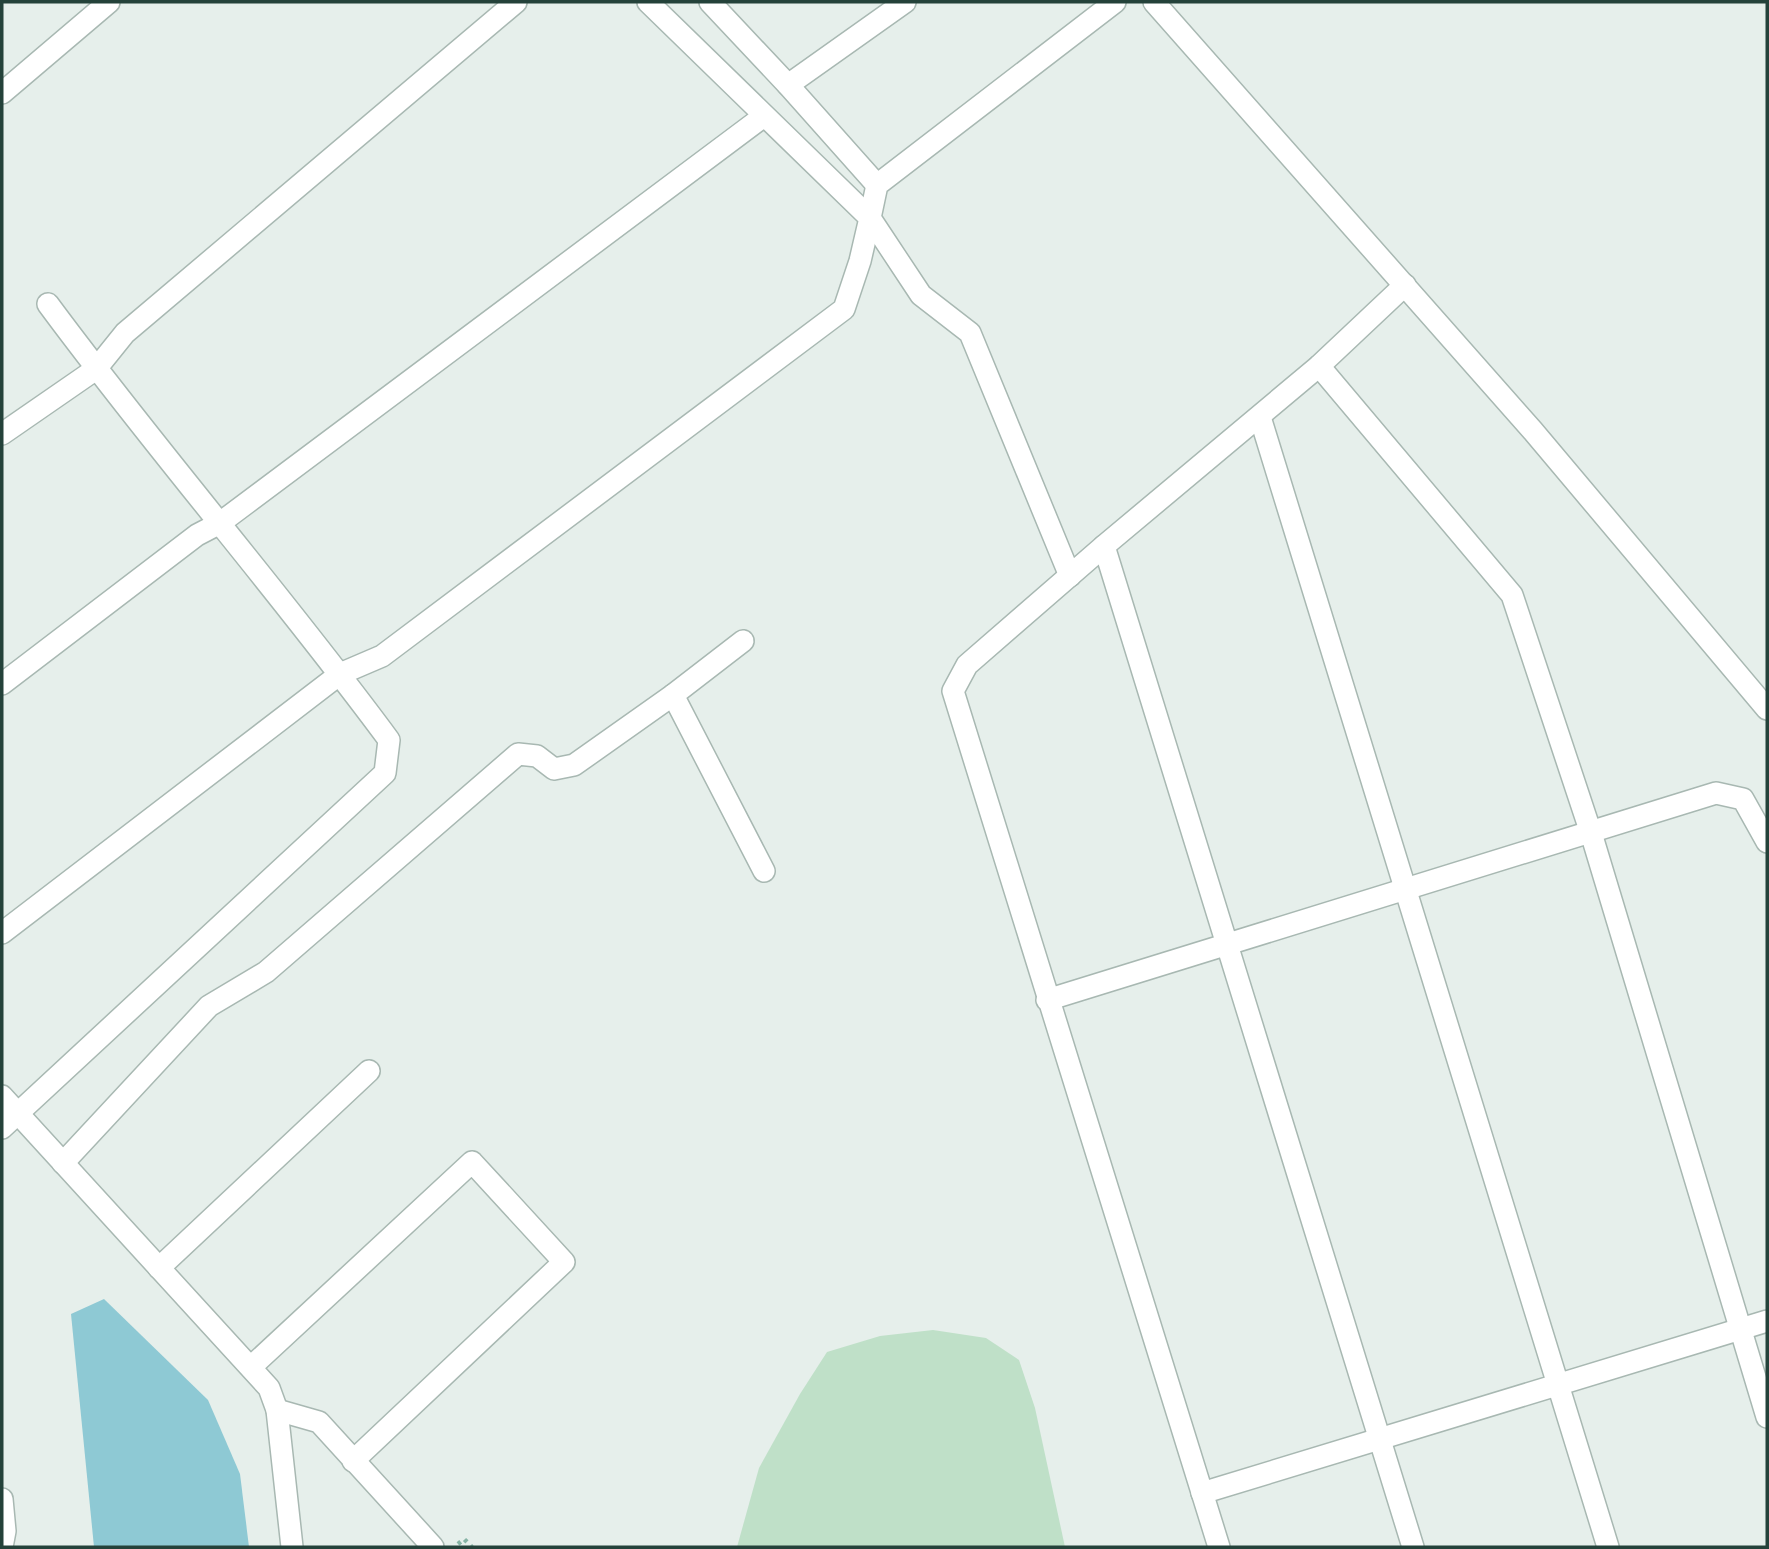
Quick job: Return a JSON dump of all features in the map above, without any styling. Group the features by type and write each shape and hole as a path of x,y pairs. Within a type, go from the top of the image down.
{"street":[{"path":"2,93 110,2"},
{"path":"2,434 96,369 125,333 516,2"},
{"path":"648,2 870,218 921,295 970,332 1070,576"},
{"path":"710,2 877,185"},
{"path":"788,85 905,2"},
{"path":"2,933 341,674 382,656 844,309 860,261 877,185 1115,2"},
{"path":"1154,2 1533,431 1767,709"},
{"path":"2,684 197,535 220,523 764,116"},
{"path":"1219,1547 953,691 967,665 1319,366 1405,285"},
{"path":"2,1128 385,774 389,740 341,674 96,369 48,304"},
{"path":"1319,366 1512,595 1591,832 1767,1417"},
{"path":"1260,417 1608,1547"},
{"path":"1104,546 1413,1547"},
{"path":"63,1163 209,1006 265,972 504,764 518,754 537,756 554,769 574,765 673,695 743,641"},
{"path":"673,695 764,871"},
{"path":"1047,1000 1716,793 1742,799 1767,842"},
{"path":"159,1268 369,1071"},
{"path":"2,1096 269,1388 277,1410 292,1547"},
{"path":"251,1367 472,1162 564,1262 354,1461"},
{"path":"1202,1493 1767,1321"},
{"path":"277,1410 319,1422 433,1547"},
{"path":"2,1499 5,1531 2,1547"}],"path":[{"path":"454,1547 464,1539 472,1547"}],"green space":[{"path":"933,1330 986,1338 1019,1360 1035,1408 1065,1547 737,1547 759,1468 827,1352 880,1336"}],"water":[{"path":"104,1299 208,1400 240,1474 249,1547 94,1547 71,1314"}]}
